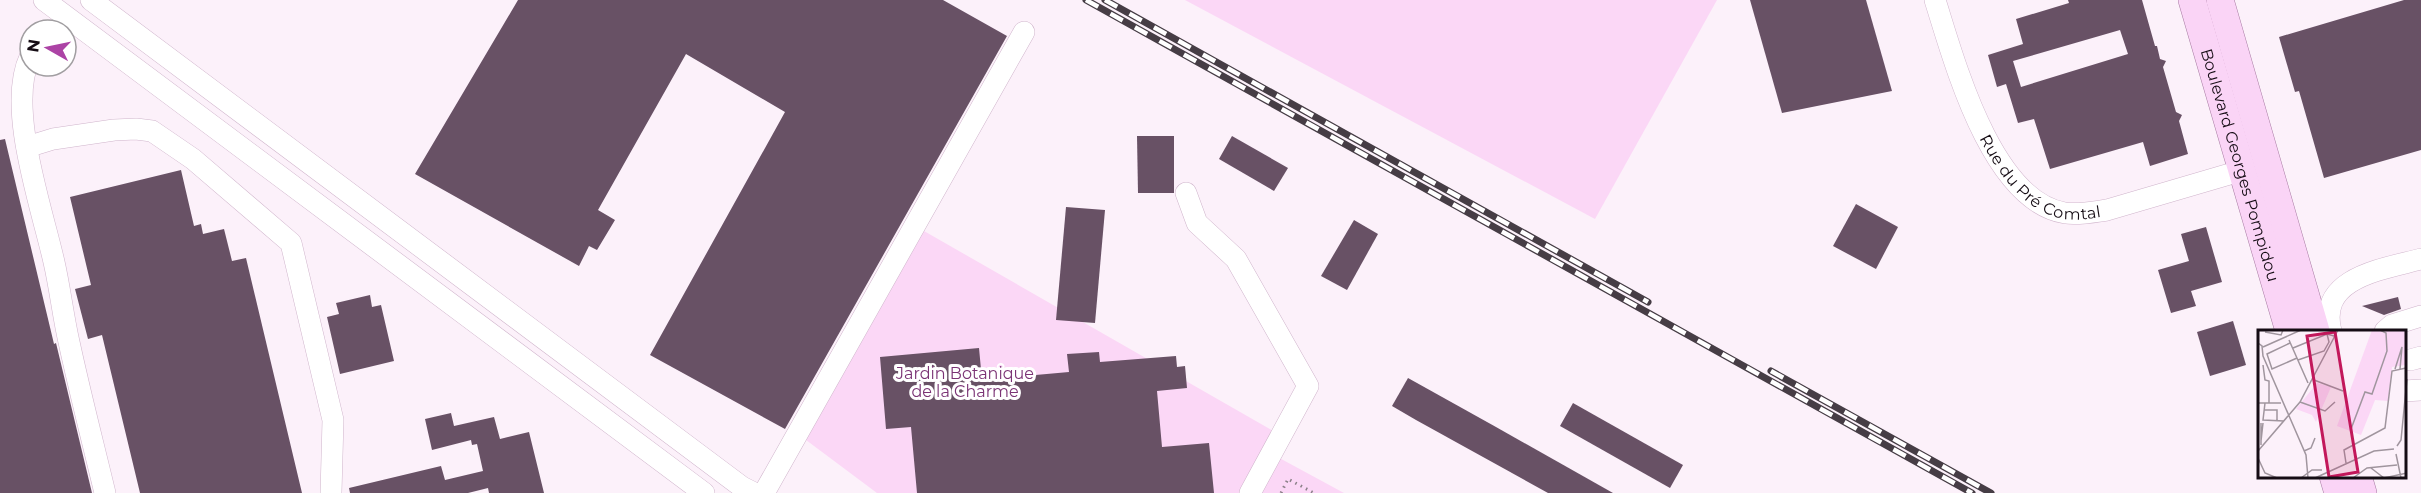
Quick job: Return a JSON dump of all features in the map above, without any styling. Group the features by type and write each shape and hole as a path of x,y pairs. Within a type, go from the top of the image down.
{"main road":[{"name":"Boulevard Georges Pompidou","path":"2192,0 2240,171 2289,330"},
{"name":"Boulevard Georges Pompidou","path":"2220,0 2316,330"},
{"path":"2333,478 2338,493"},
{"path":"2358,478 2363,493"}],"street":[{"path":"44,0 68,18"},
{"path":"91,0 733,480 754,493"},
{"name":"Rue du Pré Comtal","path":"1935,0 1957,70 1981,130 2002,164 2019,184 2034,198 2050,208 2064,213 2086,214 2107,210 2240,171"},
{"path":"78,25 704,493"},
{"path":"764,493 1024,32"},
{"path":"24,78 23,107 27,147 69,342 105,493"},
{"path":"27,147 53,139 114,130 152,131 193,159 291,243 333,420 332,493"},
{"path":"1186,193 1197,223 1236,259 1308,386 1250,493"},
{"path":"2331,330 2331,305 2339,289 2367,274 2421,259"},
{"path":"2386,330 2392,325 2421,316"},
{"path":"2406,391 2421,390"}],"path":[{"path":"1281,493 1288,479 1314,493"}],"green space":[{"path":"1185,0 1717,0 1595,219"},
{"name":"Jardin Botanique de la Charme","path":"924,231 1282,436 1272,454 1344,493 877,493 806,440"}],"building":[{"path":"518,0 943,0 1007,36 785,429 650,355 785,112 686,54 598,210 615,220 597,250 589,246 579,266 415,174"},
{"path":"1750,0 1866,0 1892,91 1782,113"},
{"path":"2068,0 2142,0 2160,59 2166,61 2163,67 2176,112 2182,115 2179,121 2188,154 2150,166 2143,142 2050,169 2034,119 2018,123 2006,84 1997,87 1988,55 2023,44 2016,19 2069,3","holes":["2120,30 2128,54 2021,87 2013,61"]},
{"path":"2404,0 2421,0 2421,150 2324,178 2299,91 2295,92 2279,37"},
{"path":"1137,136 1174,136 1174,193 1138,193"},
{"path":"1232,136 1288,168 1274,191 1219,159"},
{"path":"5,139 92,493 0,493 0,140"},
{"path":"181,170 194,226 201,224 203,234 224,229 232,261 246,258 302,493 140,493 102,335 88,339 75,289 91,285 70,197"},
{"path":"1856,204 1898,227 1876,269 1833,246"},
{"path":"1066,207 1105,210 1095,323 1056,320"},
{"path":"1354,220 1378,234 1347,290 1321,276"},
{"path":"2206,227 2222,282 2191,291 2196,306 2171,313 2158,270 2189,261 2181,234"},
{"path":"370,295 372,307 381,305 394,361 340,374 327,317 339,314 336,303"},
{"path":"2398,297 2401,309 2384,315 2362,306"},
{"path":"2233,321 2246,365 2210,376 2197,332"},
{"path":"979,348 982,380 1069,372 1067,354 1099,352 1100,362 1176,356 1177,367 1185,366 1187,388 1157,391 1162,447 1209,443 1214,493 917,493 911,427 886,429 880,357"},
{"path":"1408,378 1613,493 1548,493 1416,420 1392,406"},
{"path":"1573,403 1683,465 1670,488 1560,426"},
{"path":"451,413 454,426 494,417 500,439 529,432 544,493 489,493 488,488 468,493 350,493 349,488 441,466 445,480 483,471 477,444 472,445 471,440 432,450 425,419"}],"railway":[{"path":"1086,0 1972,493"},
{"path":"1105,0 1648,302"},
{"path":"1771,371 1991,493"}]}
